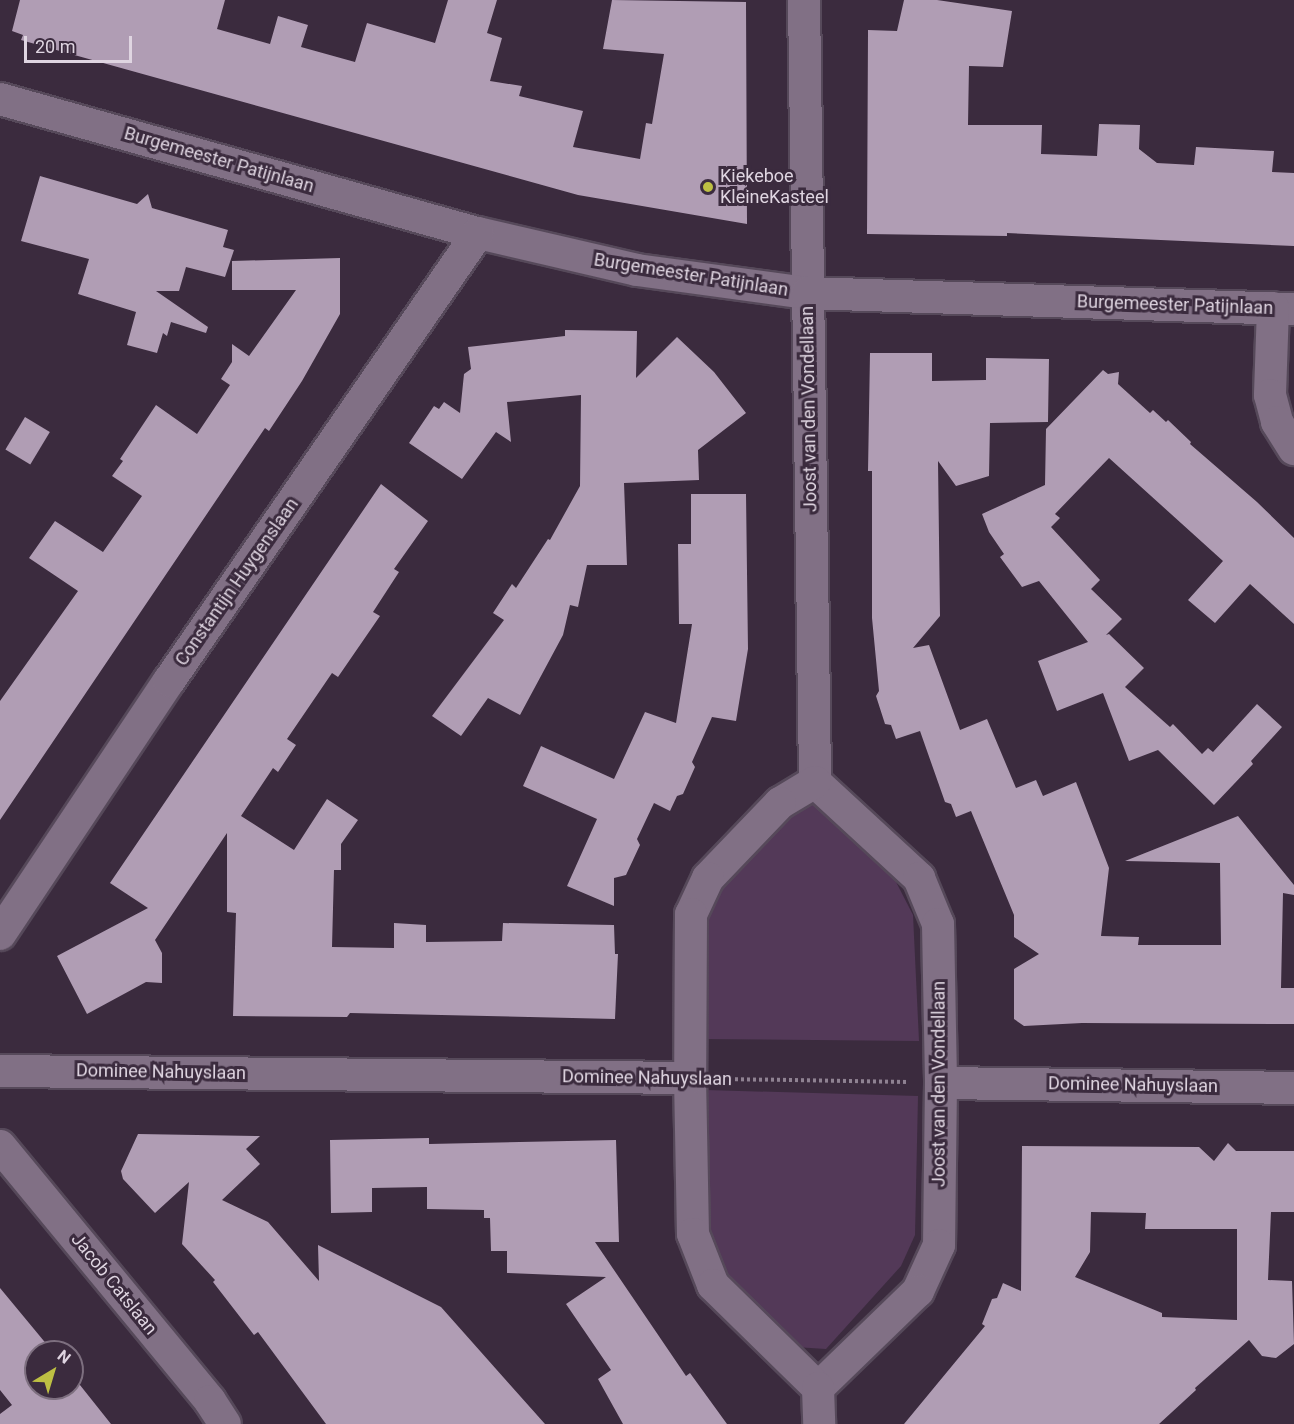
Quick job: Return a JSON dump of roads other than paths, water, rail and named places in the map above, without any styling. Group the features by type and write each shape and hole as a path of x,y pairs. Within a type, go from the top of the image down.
{"street":[{"name":"Joost van den Vondellaan","path":"804,0 815,782 919,878 938,924 941,1083 939,1245 918,1291 818,1388"},
{"name":"Burgemeester Patijnlaan","path":"0,99 478,233 637,270 807,293 1284,308"},
{"name":"Constantijn Huygenslaan","path":"0,934 169,681 478,233"},
{"path":"1284,308 1270,394 1276,422 1294,449"},
{"path":"815,782 780,803 708,878 691,914 690,1078 693,1234 713,1285 818,1388 819,1424"},
{"name":"Dominee Nahuyslaan","path":"0,1071 690,1078"},
{"name":"Dominee Nahuyslaan","path":"941,1083 1294,1088"},
{"name":"Jacob Catslaan","path":"0,1146 210,1401 225,1424"}],"place":[{"name":"Kiekeboe KleineKasteel","path":"708,187"}]}
